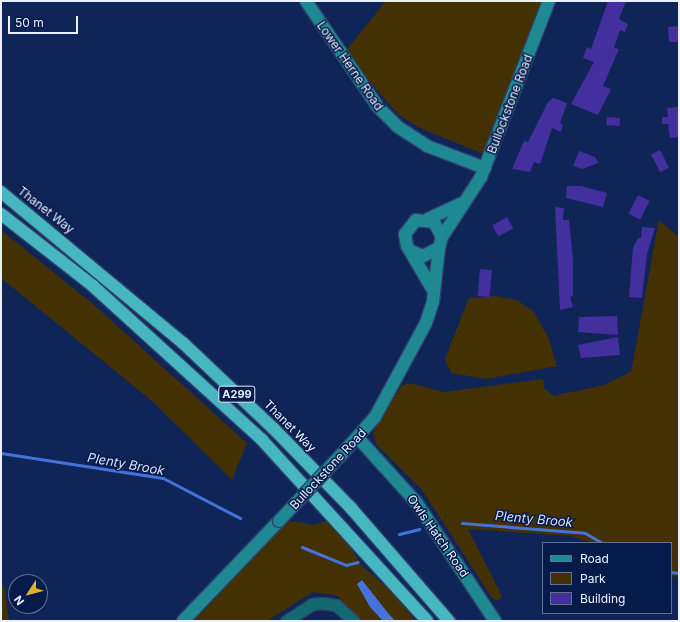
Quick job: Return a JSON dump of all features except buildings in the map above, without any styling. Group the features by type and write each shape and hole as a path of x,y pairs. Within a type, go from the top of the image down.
{"highway":[{"name":"Thanet Way","path":"1,192 102,272 267,423 350,508 449,621"},
{"name":"A299","path":"1,214 92,286 262,440 427,621"}],"street":[{"name":"Lower Herne Road","path":"306,1 339,54 378,107 398,127 427,146 485,168"},
{"name":"Bullockstone Road","path":"183,621 279,522 358,438 375,417 426,323 434,291 440,242 485,168 549,1"},
{"path":"434,291 405,240 407,228 416,220 428,219 464,203"},
{"path":"411,251 423,256 440,242 438,226 428,219"},
{"name":"Owls Hatch Road","path":"358,438 416,502 495,621"},
{"path":"286,621 312,604 322,603 336,605 354,621"}],"green space":[{"path":"386,1 548,1 486,155 420,128 399,115 366,78 347,49"},
{"path":"659,220 679,237 679,576 672,577 672,542 590,542 571,536 468,529 502,596 498,601 492,598 422,490 376,444 373,432 401,386 409,383 444,392 543,379 544,388 553,396 604,385 631,372"},
{"path":"1,230 93,304 247,443 232,480 152,401 1,278"},
{"path":"496,296 517,300 534,312 548,337 557,366 486,379 451,373 445,359 469,298"},
{"path":"327,520 349,544 361,565 390,590 416,621 359,621 338,596 313,592 267,621 187,621 281,525 291,521 315,525"},
{"path":"4,585 9,621 1,621 1,586"}],"water":[{"path":"362,580 395,621 383,621 370,607 357,584"}],"waterway":[{"name":"Plenty Brook","path":"1,453 163,478 240,518"},
{"name":"Plenty Brook","path":"462,523 585,533 600,542"},
{"name":"Plenty Brook","path":"399,534 419,529"},
{"name":"Plenty Brook","path":"302,547 346,565 358,562"},
{"name":"Plenty Brook","path":"672,572 679,573"}]}
